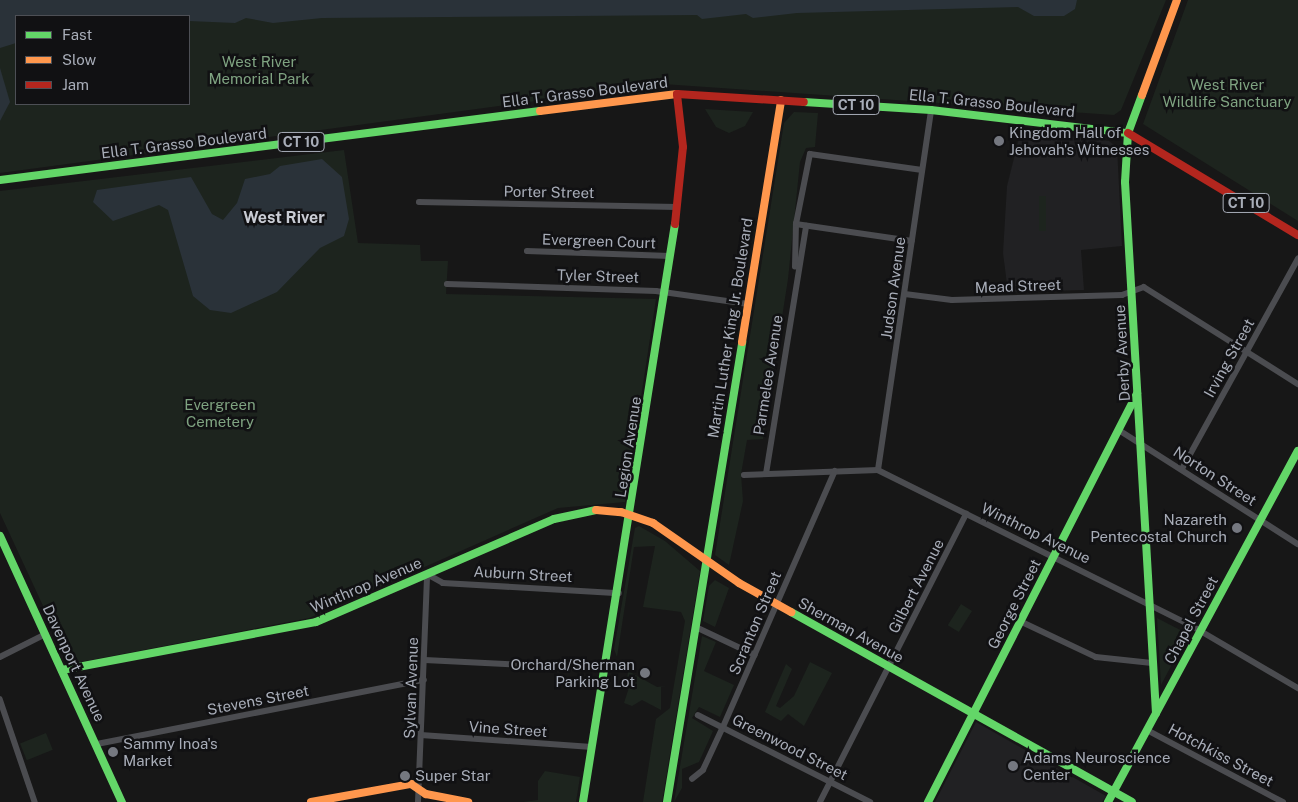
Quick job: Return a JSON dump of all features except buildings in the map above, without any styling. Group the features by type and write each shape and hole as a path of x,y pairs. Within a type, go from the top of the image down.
{"main road":[{"name":"Derby Avenue","path":"1156,713 1148,604 1141,444 1125,182 1128,133 1177,0"},
{"name":"Ella T. Grasso Boulevard","path":"0,180 677,94 931,110 1128,133 1298,235"},
{"name":"Legion Avenue","path":"582,802 632,515 677,207 683,147 677,94"},
{"name":"Martin Luther King Jr. Boulevard","path":"667,802 781,100"},
{"name":"George Street","path":"928,802 1138,391"},
{"name":"Chapel Street","path":"1108,802 1298,451"},
{"name":"Sherman Avenue","path":"554,519 596,510 632,515 653,523 706,562 776,604 1132,802"},
{"name":"Winthrop Avenue","path":"62,670 316,622 554,519"},
{"name":"Davenport Avenue","path":"0,536 122,802"},
{"path":"311,802 412,784 419,790 468,802"}],"street":[{"name":"Judson Avenue","path":"878,470 931,110"},
{"name":"Parmelee Avenue","path":"796,279 796,224 810,154 922,170"},
{"name":"Porter Street","path":"419,202 677,207"},
{"path":"796,224 912,241"},
{"name":"Parmelee Avenue","path":"766,474 806,226"},
{"name":"Evergreen Court","path":"526,251 670,256"},
{"name":"Irving Street","path":"1182,469 1298,259"},
{"name":"Tyler Street","path":"447,284 665,292 748,304"},
{"name":"Mead Street","path":"905,294 952,300 1132,291 1144,286 1247,352"},
{"path":"1247,352 1298,384"},
{"name":"Norton Street","path":"1119,430 1298,544"},
{"name":"Winthrop Avenue","path":"744,475 878,470 1148,604 1298,688"},
{"name":"Scranton Street","path":"692,779 703,770 723,727 834,471"},
{"name":"Gilbert Avenue","path":"820,802 966,514"},
{"name":"Auburn Street","path":"427,574 444,582 619,593"},
{"name":"Sylvan Avenue","path":"418,802 427,574"},
{"path":"1020,621 1096,657 1152,663"},
{"path":"696,627 755,655"},
{"path":"0,657 46,634"},
{"path":"424,660 606,669"},
{"name":"Stevens Street","path":"97,744 424,680"},
{"path":"0,700 35,802"},
{"name":"Greenwood Street","path":"698,715 870,802"},
{"name":"Hotchkiss Street","path":"1147,730 1283,802"},
{"name":"Vine Street","path":"422,736 592,747"}],"shaded area":[{"path":"0,0 1077,0 1075,9 1064,16 1034,16 1018,7 797,13 753,18 746,14 702,19 697,15 322,18 273,23 246,18 235,23 190,21 190,15 15,15 15,43 0,48"},
{"path":"0,68 10,102 0,121"},
{"path":"1021,130 1109,141 1117,147 1122,246 1081,250 1084,290 1008,292 1003,253 1007,186"},
{"path":"322,159 342,177 349,219 344,236 320,248 277,292 231,313 210,310 193,296 168,210 159,205 113,221 93,202 97,190 191,177 212,214 223,220 237,203 245,179 270,174 280,166"},
{"path":"976,722 1106,796 1102,802 935,802"}],"green space":[{"name":"West River Memorial Park","path":"0,0 1166,0 1121,110 1114,115 663,84 0,173"},
{"name":"West River Wildlife Sanctuary","path":"1188,0 1298,0 1298,221 1143,124"},
{"path":"705,109 753,112 745,126 729,133 716,127"},
{"path":"794,112 818,113 815,147 806,148 800,162 788,279 763,439 747,440 741,474 743,501 729,565 715,555 784,123"},
{"name":"Evergreen Cemetery","path":"344,150 358,243 420,245 421,261 448,261 446,294 656,299 625,502 558,508 309,618 70,664 0,513 0,191"},
{"path":"1039,196 1046,196 1046,231 1039,231"},
{"path":"639,526 665,541 700,571 662,802 643,802 656,719 670,708 685,621 681,612 643,607 655,546 634,547 617,657 614,649 635,528"},
{"path":"715,580 729,588 715,627 703,621 709,586"},
{"path":"961,604 972,611 959,632 948,625"},
{"path":"1157,618 1188,634 1161,685"},
{"path":"702,636 716,642 704,671 734,685 720,717 699,707 692,718 713,731 699,762 682,769 682,788 674,802"},
{"path":"810,662 832,673 804,726 788,714 781,721 765,712 786,664 792,669 776,706 780,708 794,696"},
{"path":"629,668 630,672 657,687 667,686 661,687 661,710 642,700 632,706 624,703 632,678 627,677"},
{"path":"46,733 53,750 27,760 20,743"},
{"path":"545,771 580,777 576,802 523,802 538,800 538,781"}],"traffic: fast":[{"path":"804,102 931,110 1128,133 1142,95"},
{"path":"0,180 540,111"},
{"path":"1128,133 1125,182 1156,713"},
{"path":"583,802 675,224"},
{"path":"667,802 742,342"},
{"path":"928,802 1137,393"},
{"path":"1108,802 1298,451"},
{"path":"62,670 316,622 554,519 596,510"},
{"path":"0,536 122,802"},
{"path":"791,612 1132,802"}],"traffic: slow":[{"path":"1142,95 1177,0"},
{"path":"540,111 677,94"},
{"path":"742,342 781,100"},
{"path":"596,510 621,512 653,523 739,583 791,612"},
{"path":"311,802 411,784 426,794 468,802"}],"traffic: jam":[{"path":"675,224 683,147 677,94 804,102"},
{"path":"1128,133 1298,235"}],"place":[{"name":"Kingdom Hall of Jehovah's Witnesses","path":"999,141"},
{"name":"Nazareth Pentecostal Church","path":"1237,528"},
{"name":"Orchard/Sherman Parking Lot","path":"645,673"},
{"name":"Sammy Inoa's Market","path":"113,752"},
{"name":"Adams Neuroscience Center","path":"1013,766"},
{"name":"Super Star","path":"405,776"}],"district":[{"name":"West River","path":"284,218"}]}
